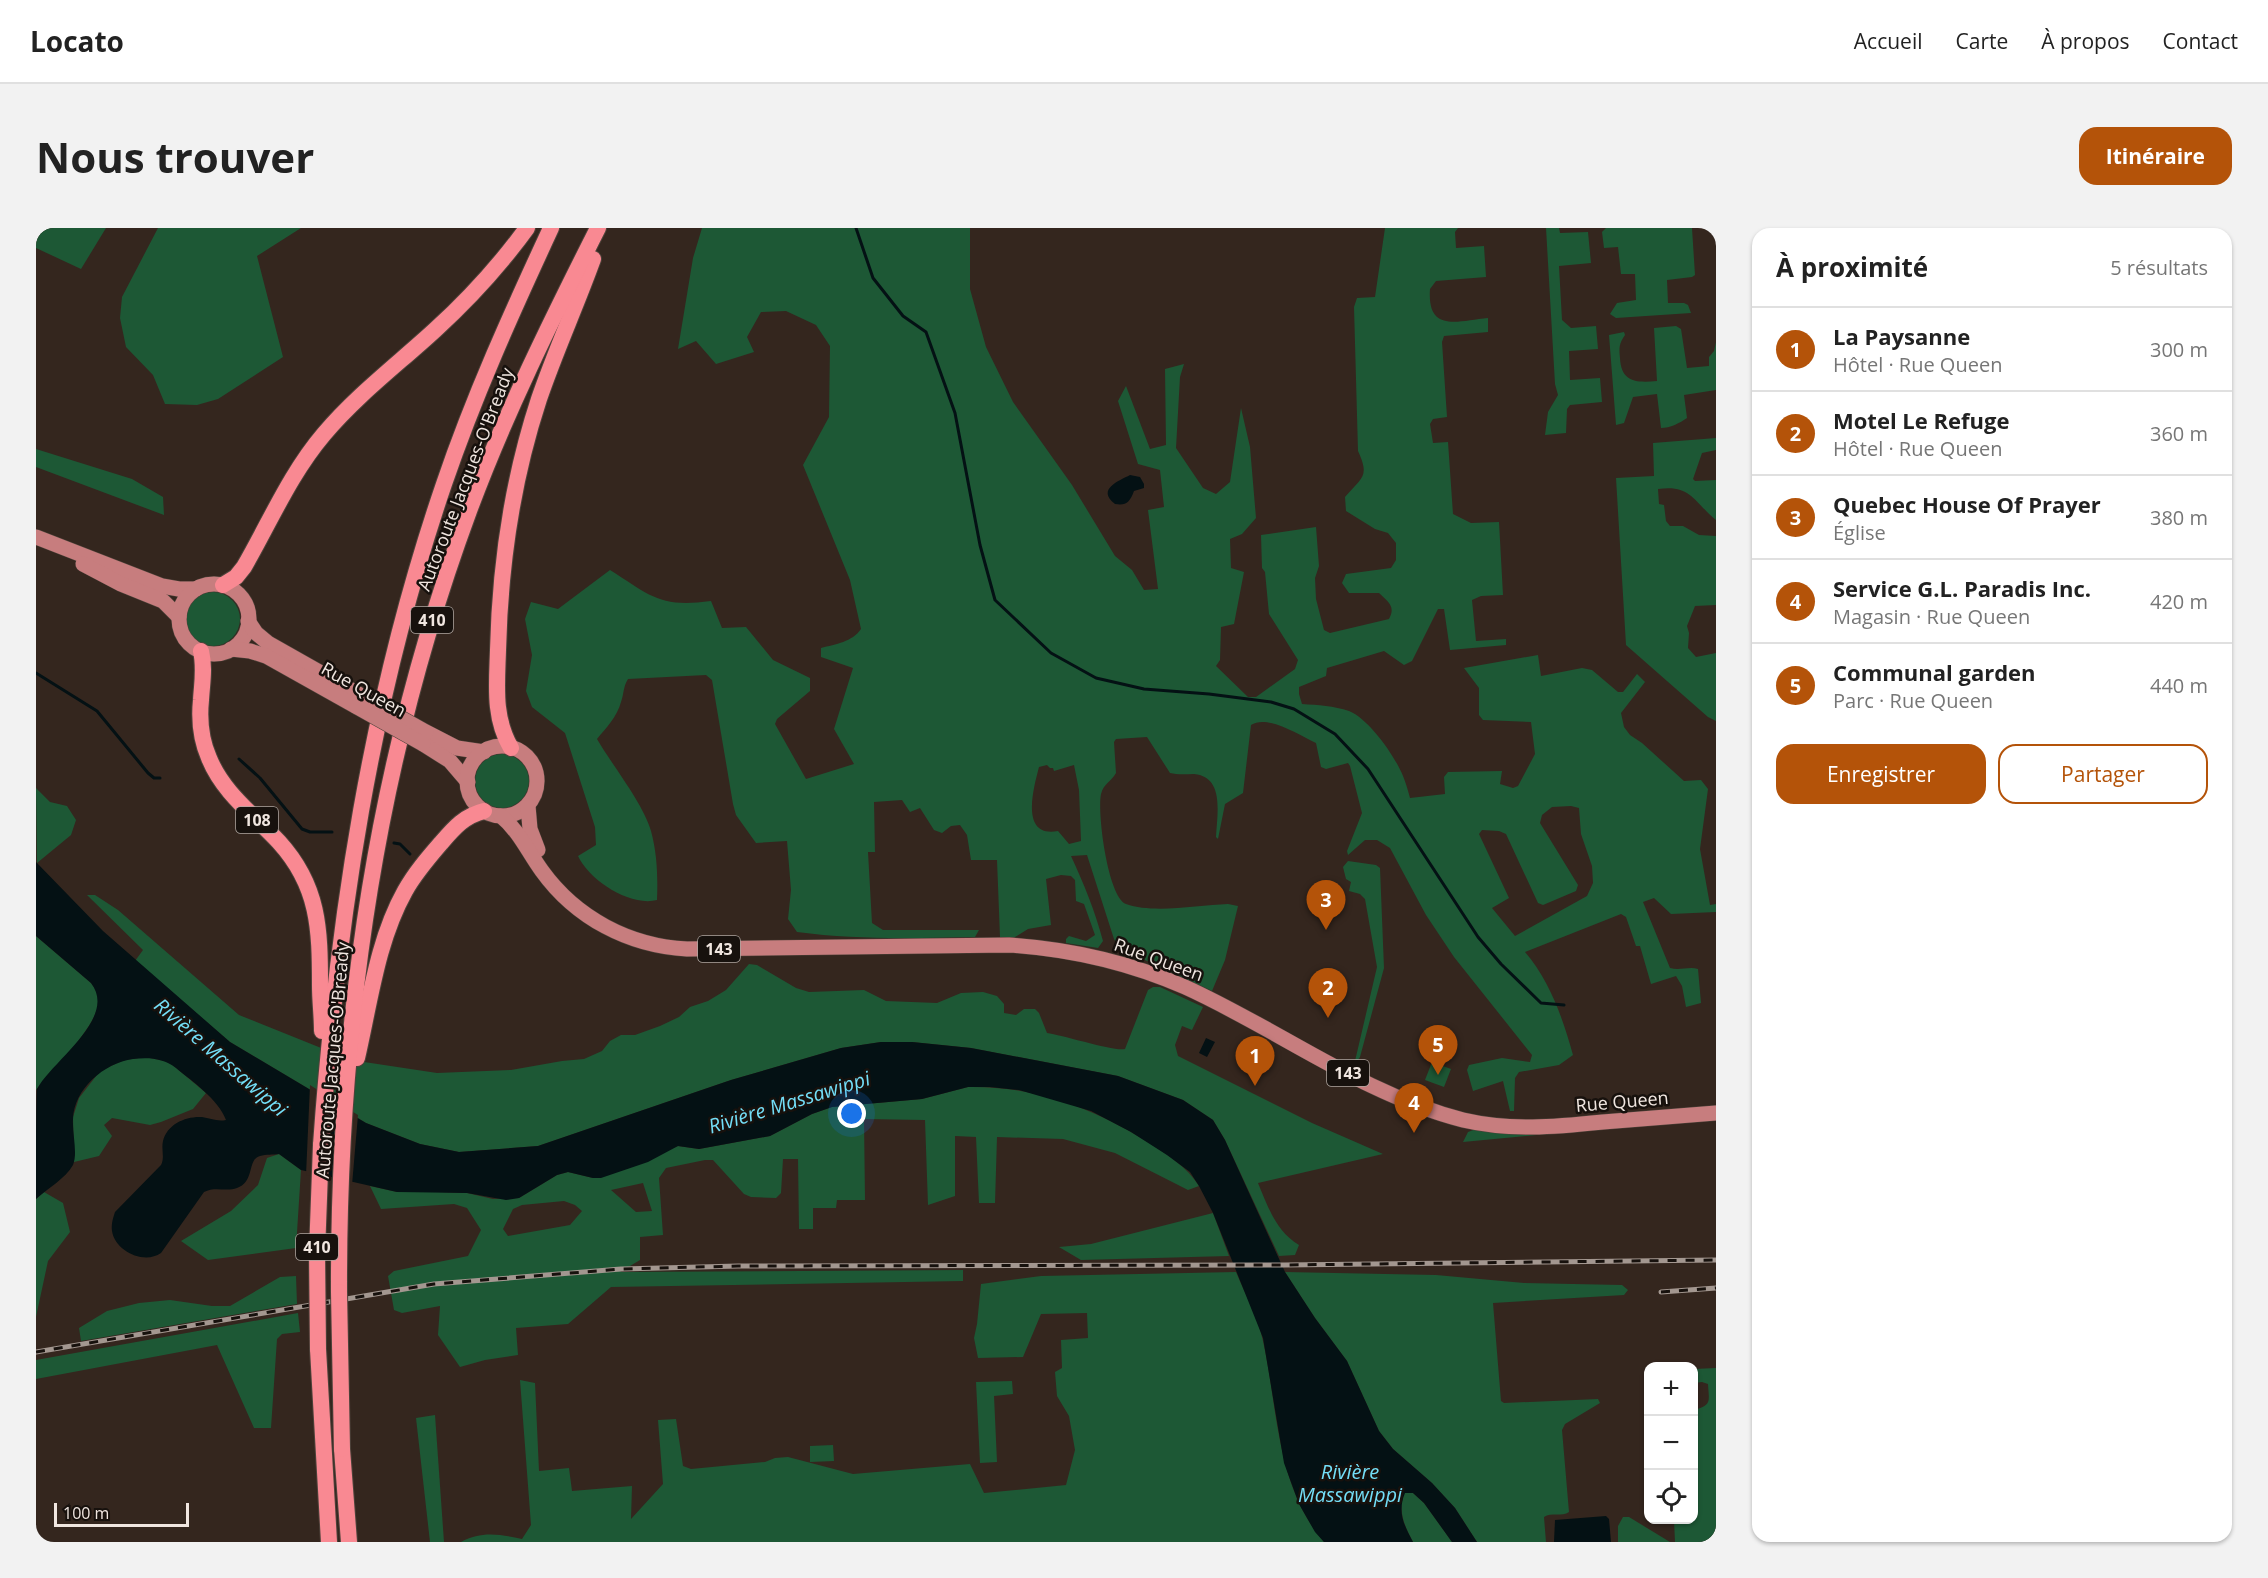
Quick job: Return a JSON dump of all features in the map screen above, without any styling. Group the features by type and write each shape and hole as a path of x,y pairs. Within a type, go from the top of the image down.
{"highway":[{"path":"223,585 242,570 292,478 324,433 457,308 498,265 527,228"},
{"name":"Autoroute Jacques-O'Bready","path":"329,1542 318,1362 317,1263 326,1029 362,807 405,612 433,518 465,426 503,331 551,228"},
{"name":"Autoroute Jacques-O'Bready","path":"349,1542 342,1449 339,1282 346,1108 355,1039 359,954 377,839 396,750 427,636 458,543 495,445 544,336 598,228"},
{"path":"511,748 500,724 498,698 501,590 510,518 522,459 539,400 604,228"},
{"name":"108","path":"201,651 204,669 201,724 204,745 210,762 229,790 292,857 303,874 313,898 320,939 326,1029"},
{"path":"355,1039 383,943 404,893 423,865 459,824 470,815 484,811"}],"main road":[{"path":"36,538 162,586 179,590 196,589 210,584 223,585 235,591 248,611 248,621 243,638 231,649 218,653 201,651 192,646 183,636 179,617 164,601 114,580 36,538"},
{"path":"179,617 185,600 196,589"},
{"name":"Rue Queen","path":"248,621 256,633 268,643 358,701"},
{"name":"Rue Queen","path":"231,649 266,656 358,701 424,738 457,748 484,752"},
{"name":"Rue Queen","path":"424,738 468,782"},
{"path":"499,747 511,748 526,756 536,771 536,789 528,806 518,813 501,816 484,811 472,798 468,782 472,765 484,752 499,747"},
{"name":"Rue Queen","path":"528,806 530,829 537,849 555,881 572,903"},
{"name":"Rue Queen","path":"501,816 520,835 544,874 572,903 599,923 646,944 675,948 1009,945 1040,947 1084,954 1149,972 1185,987 1381,1089 1436,1111 1477,1123 1549,1128 1716,1113"}],"green space":[{"path":"36,228 106,228 81,269 36,248"},
{"path":"158,228 301,228 257,256 283,357 218,399 197,405 165,404 153,375 126,347 120,318 122,297"},
{"path":"702,228 970,228 970,289 986,347 1013,402 1072,485 1115,556 1132,570 1144,590 1158,589 1148,510 1164,507 1160,470 1138,464 1118,401 1126,386 1150,449 1166,445 1165,369 1184,364 1180,377 1176,448 1203,488 1216,494 1230,482 1241,408 1250,447 1256,518 1242,534 1230,539 1231,568 1244,572 1234,624 1221,627 1220,660 1216,666 1248,697 1256,697 1295,669 1298,660 1269,614 1265,572 1262,568 1261,535 1316,527 1319,566 1315,578 1316,599 1324,630 1330,633 1389,619 1391,615 1390,604 1379,593 1349,593 1342,583 1346,574 1391,568 1396,560 1396,543 1388,533 1375,529 1346,511 1345,497 1360,481 1364,472 1358,451 1354,307 1357,298 1375,297 1385,228 1458,228 1455,232 1456,248 1484,246 1486,277 1436,281 1430,289 1433,313 1439,318 1455,322 1488,318 1488,332 1444,336 1442,342 1447,417 1433,419 1430,424 1433,443 1448,442 1453,514 1471,523 1499,522 1503,595 1481,596 1472,600 1476,641 1506,639 1506,645 1450,650 1444,609 1438,609 1412,661 1404,665 1384,651 1327,668 1326,676 1299,687 1299,694 1302,704 1343,709 1357,715 1365,722 1394,759 1403,776 1410,798 1445,794 1444,777 1448,772 1502,771 1500,784 1513,788 1518,786 1535,754 1531,722 1483,720 1479,715 1479,688 1464,668 1538,655 1541,676 1582,668 1592,670 1618,692 1623,692 1637,674 1645,682 1621,713 1624,727 1630,735 1684,781 1701,780 1708,789 1700,849 1710,905 1716,904 1716,912 1671,914 1654,898 1643,902 1670,968 1698,969 1701,1003 1686,1007 1682,986 1676,976 1651,984 1640,946 1636,946 1626,917 1621,914 1525,952 1549,988 1573,1055 1559,1065 1519,1072 1515,1078 1514,1111 1510,1111 1503,1081 1473,1091 1467,1070 1469,1065 1502,1058 1530,1062 1532,1055 1454,957 1426,915 1390,848 1377,840 1365,840 1348,855 1347,851 1362,813 1348,763 1326,769 1321,767 1316,743 1283,727 1266,722 1251,725 1243,793 1225,804 1218,839 1216,837 1217,798 1211,782 1194,774 1170,773 1147,737 1116,739 1114,742 1116,773 1101,794 1102,835 1109,871 1114,887 1126,904 1163,909 1228,904 1238,906 1225,960 1212,991 1119,948 1087,855 1071,856 1100,930 1103,941 1098,948 1066,943 1069,936 1086,941 1095,935 1084,904 1076,901 1075,880 1071,876 1061,875 1046,879 1051,925 1028,929 1015,937 1000,937 997,860 971,860 967,835 960,825 951,826 942,833 934,830 920,808 910,812 902,800 874,802 875,852 868,852 872,923 883,930 979,930 975,937 863,937 797,932 788,919 791,890 787,841 756,843 736,815 712,680 706,675 628,679 617,713 597,739 647,820 656,856 657,900 635,899 612,890 601,882 583,865 578,856 596,845 595,827 565,733 532,707 526,691 532,655 525,619 531,602 558,609 610,570 657,598 679,603 711,601 722,628 746,627 773,660 810,678 810,691 777,719 775,724 806,779 854,764 834,729 853,668 821,657 821,648 848,640 861,629 850,580 803,465 829,417 830,346 816,325 786,311 761,312 747,337 754,352 716,364 696,341 678,349 693,258","holes":["1047,765 1054,771 1074,765 1079,790 1081,841 1069,844 1058,831 1046,831 1038,827 1034,820 1032,799 1039,767","1552,807 1579,808 1581,834 1592,866 1593,883 1587,896 1515,936 1492,908 1509,898 1479,834 1482,830 1499,831 1506,834 1538,903 1543,905 1576,891 1578,885 1540,823 1542,815"]},
{"path":"1546,228 1559,228 1560,233 1588,232 1591,263 1559,266 1562,320 1571,328 1596,326 1598,349 1569,351 1570,380 1600,378 1602,402 1570,405 1567,409 1566,433 1545,435 1548,412 1558,395 1555,384"},
{"path":"1606,228 1692,228 1695,275 1667,280 1668,303 1684,303 1688,305 1691,313 1616,318 1610,314 1617,303 1636,300 1635,274 1621,274 1618,247 1604,248 1602,232"},
{"path":"1676,326 1681,329 1687,368 1709,366 1709,357 1714,351 1716,342 1716,390 1684,395 1687,418 1664,428 1661,428 1657,394 1633,397 1624,423 1616,425 1609,335 1624,332 1620,354 1621,366 1627,376 1642,382 1657,381 1654,328"},
{"path":"1716,438 1716,450 1702,453 1693,479 1695,481 1716,480 1716,520 1685,492 1669,488 1658,489 1659,504 1664,505 1666,521 1670,526 1683,526 1699,535 1716,536 1716,605 1695,606 1687,626 1688,648 1696,657 1716,653 1716,721 1708,717 1626,645 1616,478 1654,476 1653,443"},
{"path":"36,449 132,479 163,497 164,515 36,467"},
{"path":"213,592 232,600 240,619 232,638 213,646 194,638 186,619 194,600"},
{"path":"502,754 512,756 521,762 527,771 529,781 527,791 521,800 512,806 502,808 492,806 483,800 477,791 475,781 477,771 483,762 492,756"},
{"path":"36,788 50,802 67,806 76,820 71,835 37,863"},
{"path":"1348,861 1376,865 1380,868 1384,968 1360,1057 1356,1063 1377,967 1365,899 1360,894 1349,891 1351,882 1346,879 1343,867"},
{"path":"87,895 95,895 118,910 239,1015 351,1060 437,1073 511,1070 584,1059 602,1051 610,1041 621,1035 635,1035 660,1026 679,1017 690,1007 708,1001 726,990 749,964 757,965 796,988 809,992 864,990 886,1001 937,1003 961,993 983,992 997,996 1004,1004 1004,1013 1016,1015 1024,1009 1035,1009 1047,1033 1120,1049 1125,1049 1148,990 1160,987 1203,1007 1192,1030 1182,1026 1175,1045 1178,1056 1312,1123 1383,1154 1258,1183 1279,1226 1299,1245 1295,1255 1279,1256 1225,1140 1213,1120 1183,1100 1118,1076 971,1048 912,1042 881,1042 841,1048 731,1080 538,1146 459,1152 420,1144 366,1123 230,1042 135,961 143,950"},
{"path":"36,936 91,983 97,992 98,1004 82,1036 36,1090"},
{"path":"146,1057 169,1062 206,1093 193,1109 150,1125 112,1118 104,1125 112,1136 99,1156 74,1162 73,1117 79,1098 100,1071 124,1060"},
{"path":"1432,1062 1451,1069 1444,1087 1425,1080"},
{"path":"968,1087 1017,1090 1064,1102 1108,1120 1151,1144 1183,1168 1199,1186 1188,1190 1115,1153 1063,1139 997,1137 995,1203 979,1203 976,1137 955,1136 955,1196 928,1205 925,1120 864,1119 865,1200 837,1200 836,1208 813,1208 813,1229 799,1229 798,1159 783,1159 781,1193 776,1198 751,1197 744,1194 713,1160 666,1168 659,1178 663,1235 640,1237 640,1260 620,1272 963,1270 963,1281 611,1287 568,1324 516,1328 518,1355 460,1367 438,1335 440,1306 402,1313 394,1310 388,1276 394,1271 468,1256 481,1230 467,1208 454,1204 381,1209 370,1186 397,1192 467,1193 493,1199 519,1198 557,1175 568,1172 593,1178 678,1146 699,1149 770,1136 812,1114 832,1107 922,1099","holes":["643,1183 652,1211 636,1212 611,1190","564,1201 575,1205 582,1211 570,1225 508,1236 503,1229 513,1209 522,1205"]},
{"path":"1476,1129 1547,1134 1463,1142 1468,1132"},
{"path":"279,1154 301,1170 296,1248 208,1260 181,1241 231,1211 258,1185 267,1158"},
{"path":"44,1192 63,1203 70,1232 48,1261 36,1317 36,1199"},
{"path":"1213,1213 1229,1256 1081,1260 1059,1247 1091,1244"},
{"path":"1236,1272 1261,1332 1281,1446 1296,1497 1308,1520 1324,1542 461,1542 490,1534 522,1539 531,1525 520,1380 535,1383 539,1471 569,1468 572,1491 632,1486 631,1519 663,1484 658,1420 676,1419 683,1466 691,1469 765,1462 788,1457 853,1474 970,1464 984,1493 1066,1485 1075,1450 1069,1416 1057,1396 1055,1372 1062,1368 1061,1340 1088,1338 1087,1313 1041,1314 1023,1357 978,1358 974,1338 981,1284 1041,1276"},
{"path":"1285,1272 1436,1275 1524,1283 1622,1285 1628,1290 1624,1295 1493,1303 1501,1401 1504,1403 1598,1399 1600,1403 1565,1424 1562,1430 1569,1512 1544,1517 1546,1542 1477,1542 1455,1508 1432,1483 1393,1449 1379,1431 1347,1361"},
{"path":"296,1276 297,1304 81,1341 79,1328 107,1311 139,1303 170,1300 230,1306 280,1277"},
{"path":"298,1313 300,1332 282,1334 277,1339 271,1428 254,1428 217,1345 36,1379 36,1360"},
{"path":"1716,1368 1716,1542 1675,1542 1674,1524 1698,1524 1698,1408 1707,1404 1709,1399 1708,1384 1698,1382 1698,1369"},
{"path":"1012,1381 1013,1394 994,1396 997,1462 980,1463 976,1382"},
{"path":"435,1415 444,1542 430,1542 416,1418"},
{"path":"833,1445 834,1461 810,1462 810,1446"},
{"path":"1404,1493 1413,1493 1424,1503 1452,1542 1413,1542 1403,1518"},
{"path":"1623,1517 1629,1517 1670,1542 1618,1542 1618,1526"}],"water":[{"path":"1130,475 1140,477 1144,488 1134,491 1125,504 1115,504 1110,499 1108,490 1115,483"},
{"name":"Rivière Massawippi","path":"36,862 103,931 230,1042 366,1123 420,1144 459,1152 538,1146 731,1080 841,1048 881,1042 912,1042 971,1048 1118,1076 1183,1100 1213,1120 1225,1140 1285,1272 1347,1361 1379,1431 1393,1449 1432,1483 1455,1508 1477,1542 1452,1542 1424,1503 1413,1493 1405,1493 1402,1512 1404,1524 1413,1542 1324,1542 1315,1532 1299,1504 1284,1463 1263,1338 1213,1213 1190,1172 1131,1132 1091,1111 1019,1090 968,1087 922,1099 832,1107 812,1114 770,1136 699,1149 678,1146 648,1162 601,1178 568,1172 557,1175 519,1198 506,1200 467,1193 397,1192 301,1170 279,1154 262,1155 253,1161 249,1176 243,1185 233,1189 212,1189 204,1192 161,1253 147,1257 131,1254 124,1250 114,1238 112,1223 115,1212 161,1165 165,1135 178,1122 190,1118 226,1120 217,1105 204,1091 166,1062 150,1058 122,1061 102,1072 85,1088 75,1108 73,1119 75,1155 73,1165 61,1179 36,1199 37,1089 90,1024 96,1010 97,996 91,983 36,936"},
{"path":"1206,1038 1215,1042 1207,1057 1199,1053"},
{"path":"1606,1516 1609,1519 1611,1542 1554,1542 1555,1520"}],"pier":[{"path":"310,1085 332,1099 328,1180 306,1175"},
{"path":"337,1102 358,1115 352,1185 332,1181"}],"waterway":[{"path":"856,228 873,278 903,316 926,332 955,413 980,545 995,600 1051,653 1096,678 1144,689 1271,702 1294,709 1335,734 1368,769 1478,937 1501,964 1541,1003 1564,1005"},
{"path":"36,673 97,711 148,773 154,778 160,778"},
{"path":"239,759 260,778 302,829 310,832 332,832"},
{"path":"394,843 400,844 410,854"}],"railway":[{"path":"36,1352 434,1284 621,1269 738,1266 1284,1265 1716,1260"},
{"path":"1661,1292 1716,1288"}],"place":[{"name":"Quebec House Of Prayer","path":"1326,930"},
{"name":"Motel Le Refuge","path":"1328,1018"},
{"name":"Communal garden","path":"1438,1075"},
{"name":"La Paysanne","path":"1255,1086"},
{"name":"Service G.L. Paradis Inc.","path":"1414,1133"}]}
